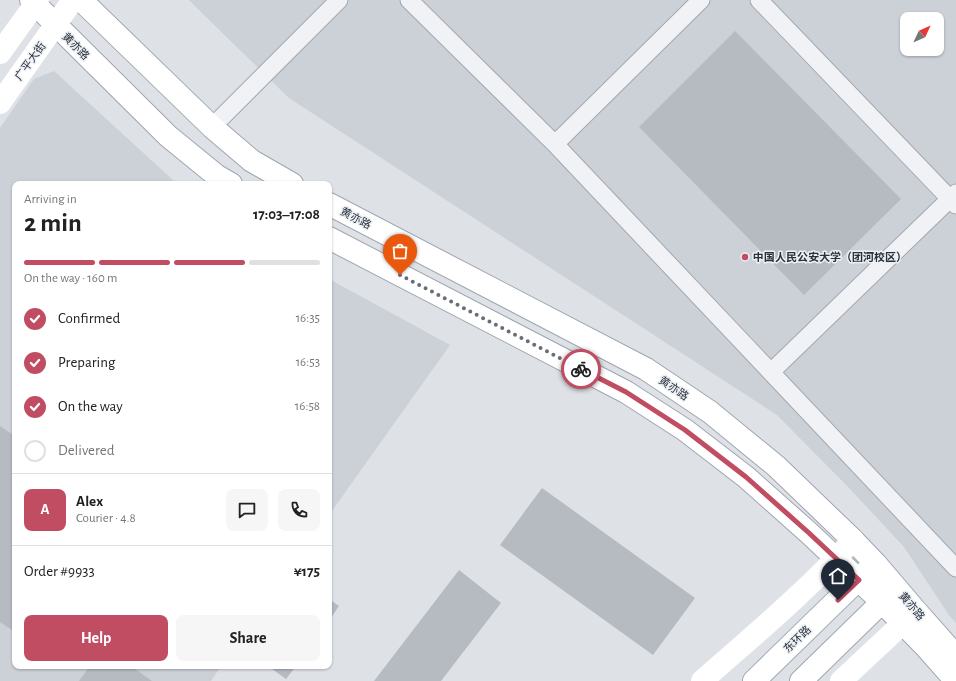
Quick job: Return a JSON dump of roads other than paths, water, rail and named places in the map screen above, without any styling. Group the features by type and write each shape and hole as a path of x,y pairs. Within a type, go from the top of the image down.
{"main road":[{"name":"广平大街","path":"0,102 73,0"},
{"path":"81,0 212,126 252,161 287,181"},
{"name":"黄亦路","path":"35,1 55,25 168,136 216,176 225,181"},
{"path":"0,53 35,1"},
{"name":"黄亦路","path":"332,206 646,369 710,412 776,466 853,540 875,563 890,596 909,617 956,656"},
{"name":"黄亦路","path":"332,240 626,392 685,430 746,477 859,580 890,596"},
{"path":"702,681 802,592 853,540"},
{"name":"东环路","path":"754,681 875,563"},
{"path":"801,681 890,596"},
{"name":"黄亦路","path":"909,617 925,646 956,681"},
{"path":"841,681 909,617"}],"street":[{"path":"212,126 339,0"},
{"path":"409,0 555,144 956,568"},
{"path":"555,144 701,0"},
{"path":"759,0 954,199 771,372"}],"place":[{"name":"中国人民公安大学（团河校区）","path":"745,257"}]}
